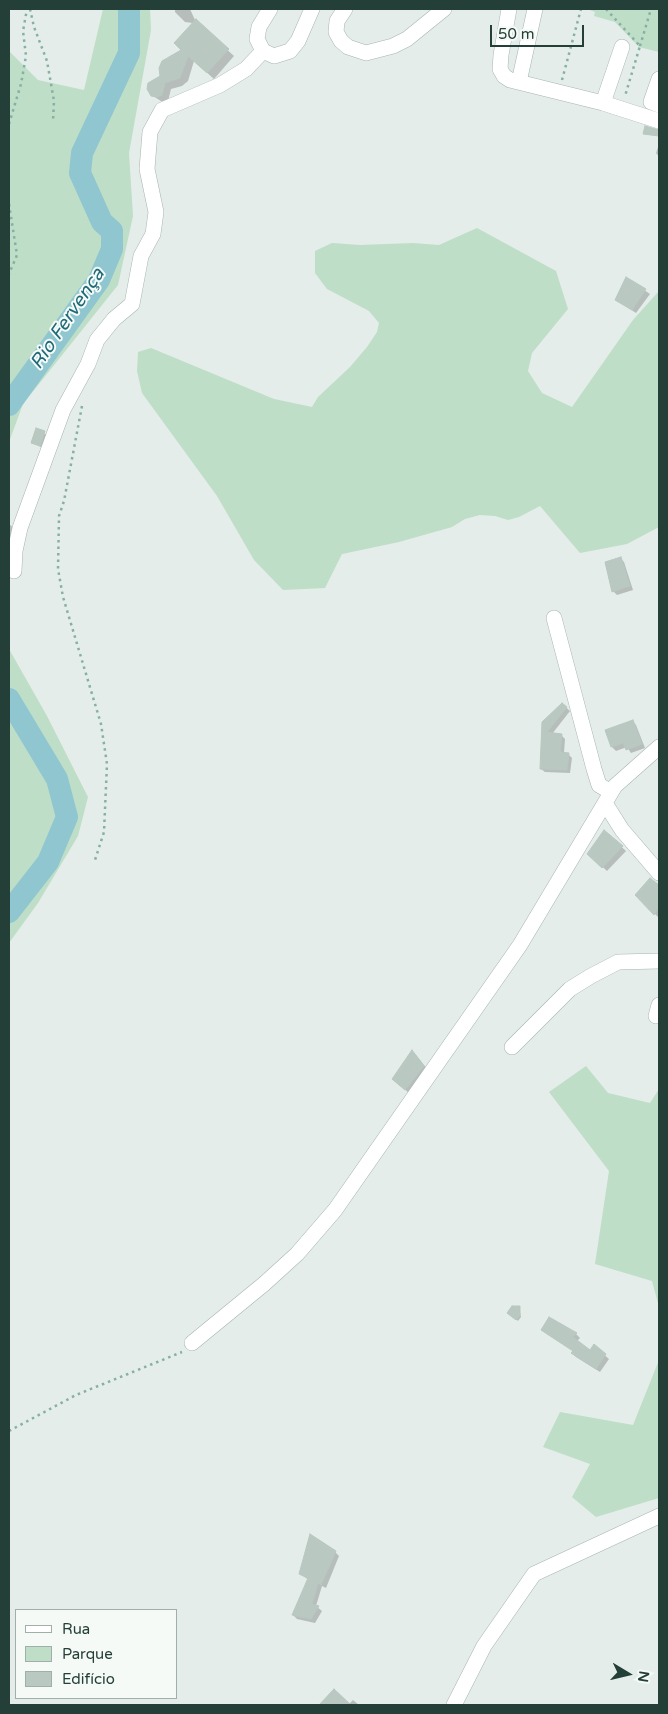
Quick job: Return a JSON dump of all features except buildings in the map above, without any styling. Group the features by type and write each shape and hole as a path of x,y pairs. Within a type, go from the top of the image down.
{"street":[{"path":"270,9 259,28 257,39 263,51 274,56 290,51 298,41 312,9"},
{"path":"345,9 337,21 339,37 348,48 366,52 377,52 400,43 426,26 444,9"},
{"path":"510,9 500,69 504,76 519,82 603,103 659,121"},
{"path":"519,82 535,9"},
{"path":"603,103 622,47"},
{"path":"14,571 15,551 20,528 63,410 88,364 98,340 114,319 132,304 141,256 153,234 156,212 147,169 150,132 162,110 220,85 246,69 263,51"},
{"path":"554,618 594,769 600,785 608,797 622,830 659,873"},
{"path":"192,1343 264,1284 297,1254 334,1210 520,945 615,786 659,747"},
{"path":"512,1047 570,989 591,976 618,962 659,961"},
{"path":"454,1705 484,1646 534,1574 659,1516"}],"path":[{"path":"28,9 46,60 54,101 54,120"},
{"path":"9,124 21,84 26,56 23,31 28,9"},
{"path":"559,92 581,9"},
{"path":"640,46 651,9"},
{"path":"9,204 17,255 9,274"},
{"path":"84,397 64,501 59,516 58,569 63,596 101,724 107,764 104,832 95,860"},
{"path":"9,1431 76,1395 120,1376 169,1359 185,1351 192,1343"}],"green space":[{"path":"103,9 150,9 151,30 129,153 133,216 118,285 23,404 9,442 9,51 38,80 84,90"},
{"path":"587,9 659,9 659,52 639,47 615,22 594,16 595,12"},
{"path":"477,228 556,271 568,309 532,353 528,371 542,393 572,407 633,320 659,291 659,527 627,544 580,553 540,506 519,517 508,520 495,516 480,515 465,519 452,527 399,542 342,554 325,588 283,590 254,560 217,496 142,393 137,371 138,352 151,348 274,399 312,407 318,397 350,367 367,347 377,332 379,323 369,311 327,289 315,273 315,251 332,243 360,245 413,243 439,245"},
{"path":"9,649 47,716 88,797 78,836 38,903 9,943"},
{"path":"586,1066 608,1093 650,1103 659,1089 659,1307 652,1281 595,1264 609,1171 549,1092"},
{"path":"659,1360 659,1498 596,1517 572,1497 590,1464 543,1447 560,1412 633,1425"}],"waterway":[{"name":"Rio Fervença","path":"9,405 99,280 112,249 112,231 102,222 80,173 82,153 129,53 129,9"},
{"name":"Rio Fervença","path":"9,699 57,779 67,817 48,862 9,912"}]}
